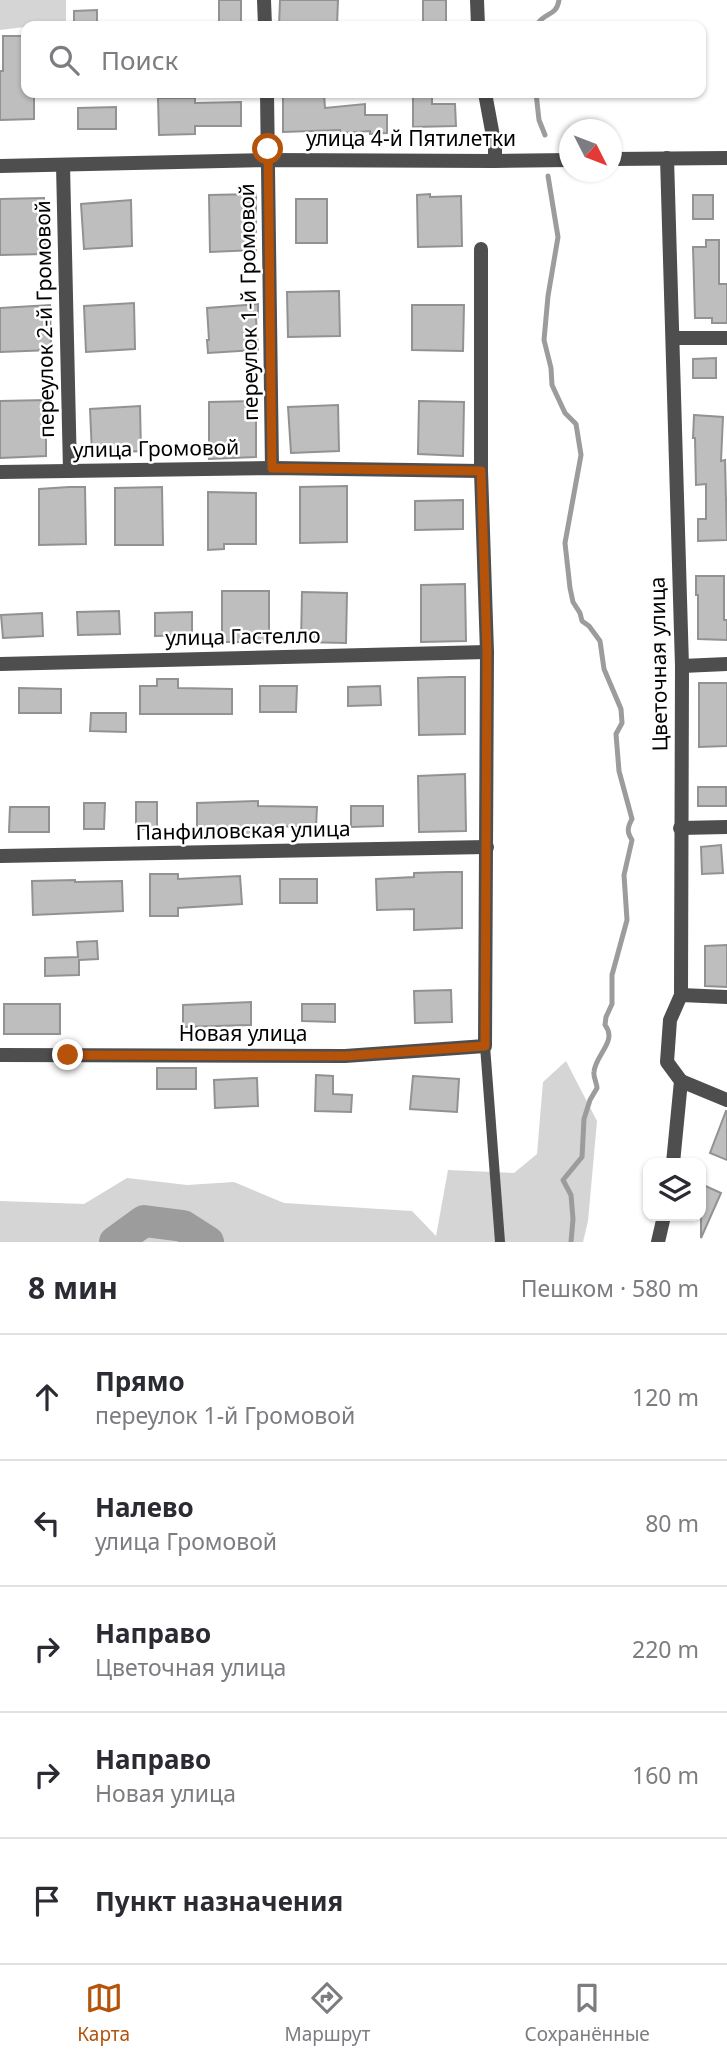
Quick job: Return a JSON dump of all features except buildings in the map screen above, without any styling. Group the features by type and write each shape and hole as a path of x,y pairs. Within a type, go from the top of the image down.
{"street":[{"path":"264,0 265,21"},
{"path":"477,0 478,21"},
{"name":"переулок 1-й Громовой","path":"267,98 272,468"},
{"path":"486,98 495,161"},
{"name":"Цветочная улица","path":"667,158 682,666 681,995 670,1020 667,1062 681,1081 673,1158"},
{"path":"622,159 727,158"},
{"name":"улица 4-й Пятилетки","path":"0,166 268,160 559,160"},
{"name":"переулок 2-й Громовой","path":"63,165 70,471"},
{"path":"481,249 481,471 487,652 485,1046"},
{"path":"673,338 727,338"},
{"name":"улица Громовой","path":"0,472 272,468 481,471"},
{"name":"улица Гастелло","path":"0,664 487,652"},
{"path":"682,666 727,664"},
{"path":"680,828 727,827"},
{"name":"Панфиловская улица","path":"0,856 487,847"},
{"path":"681,995 727,997"},
{"name":"Новая улица","path":"0,1055 345,1056 485,1046"},
{"path":"681,1081 727,1100"},
{"path":"658,1242 663,1221"}],"lane":[{"path":"485,1046 500,1242"}],"shaded area":[{"path":"0,0 66,0 66,21 21,21 21,27 0,30"},
{"path":"566,1061 597,1121 588,1221 583,1242 0,1242 0,1201 84,1204 127,1178 187,1185 234,1182 284,1203 412,1211 436,1236 448,1170 514,1173 537,1154 543,1082"}],"waterway":[{"path":"539,21 555,10 559,0"},
{"path":"537,98 539,120 545,135"},
{"path":"548,176 558,237 544,340 552,385 565,413 576,424 581,455 565,543 570,588 582,621 600,641 604,669 621,709 622,723 616,734 619,771 632,819 628,830 632,840 624,875 627,920 612,975 612,1004 605,1025 609,1037 595,1066 597,1088 584,1119 582,1157 563,1180 571,1195 571,1242"},
{"path":"115,1242 144,1221 183,1226 208,1242"}],"route":[{"path":"68,1055 345,1056 485,1046 487,652 481,471 272,468 268,149"}]}
